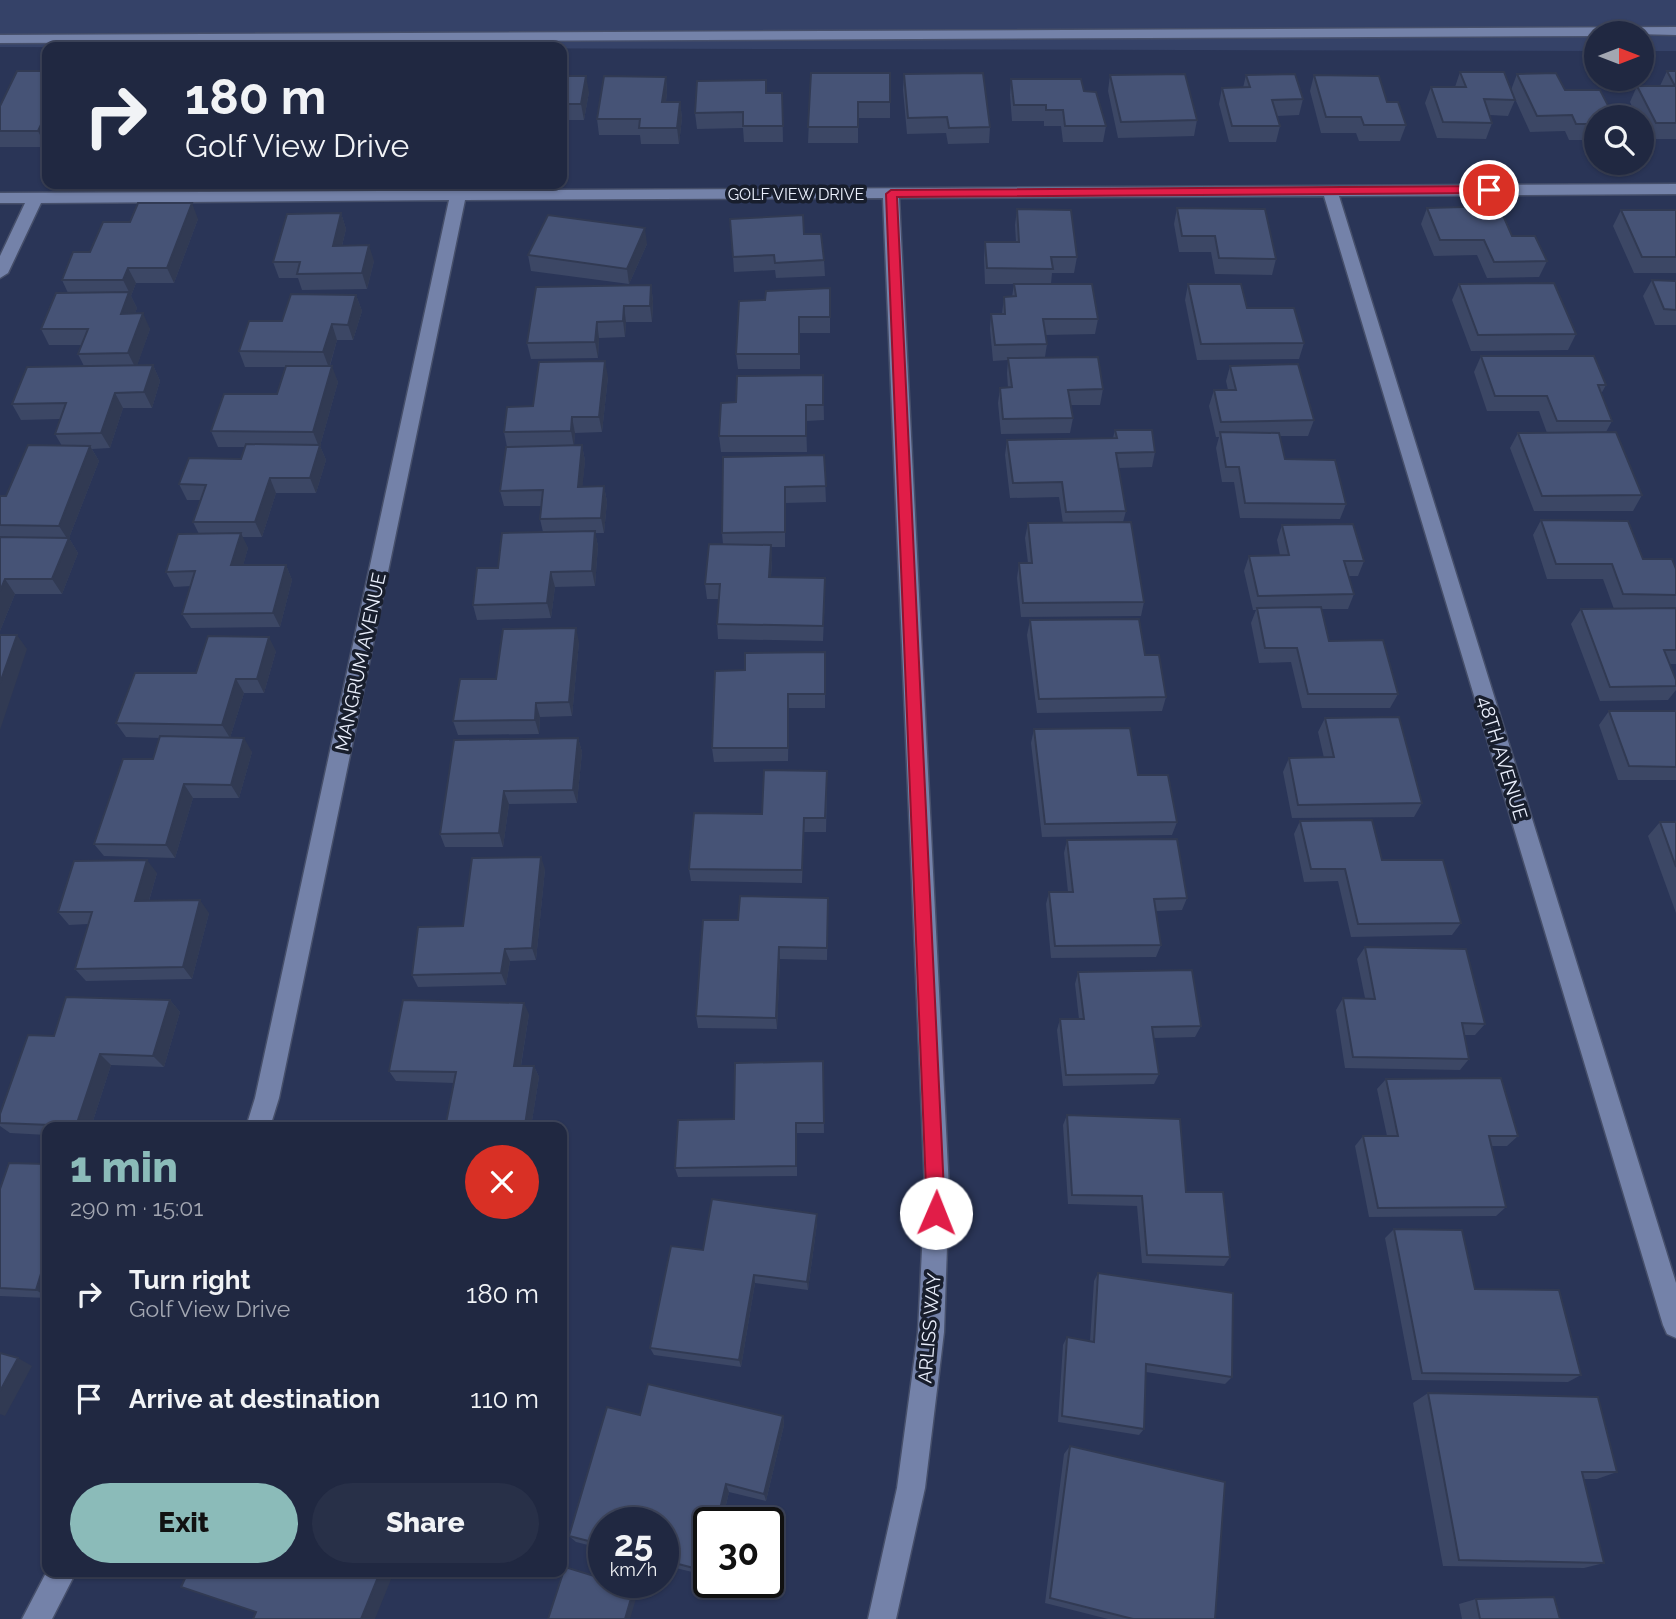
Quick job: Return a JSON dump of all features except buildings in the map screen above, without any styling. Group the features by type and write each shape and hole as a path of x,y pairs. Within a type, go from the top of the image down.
{"street":[{"path":"0,39 1676,31"},
{"name":"GOLF VIEW DRIVE","path":"0,198 1676,189"},
{"name":"48TH AVENUE","path":"1329,191 1676,1325"},
{"name":"ARLISS WAY","path":"882,1619 911,1488 931,1332 937,1189 891,194"},
{"name":"MANGRUM AVENUE","path":"260,1122 267,1098 458,196"},
{"path":"0,273 36,198"},
{"path":"36,1619 59,1577"}],"shaded area":[{"path":"0,0 1676,0 1676,51 1654,51 1654,21 1584,21 1584,51 567,48 567,42 42,42 42,47 0,47"}],"route":[{"path":"936,1213 891,194 1489,190"}]}
